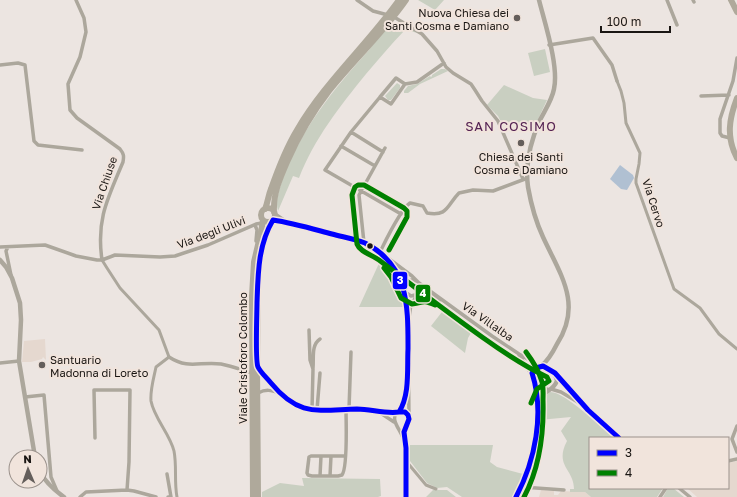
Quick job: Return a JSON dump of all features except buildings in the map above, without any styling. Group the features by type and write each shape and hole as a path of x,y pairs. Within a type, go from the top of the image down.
{"main road":[{"name":"Viale Cristoforo Colombo","path":"258,497 257,294 260,259 266,231 274,217 274,204 280,179 291,153 310,119 330,91 391,16 399,0"},
{"name":"Viale Cristoforo Colombo","path":"253,497 252,296 254,262 262,232 259,222 280,166 299,126 325,89 406,0"},
{"path":"731,0 737,12"},
{"path":"737,98 730,118 730,138 737,158"},
{"path":"259,222 267,222 274,217 270,208 265,209"}],"street":[{"name":"Via Chiuse","path":"76,0 84,18 86,32 80,57 68,84 70,110 77,118 120,149 124,157 103,213 100,229 102,260 120,288 159,330 169,357"},
{"path":"357,0 373,11 391,16 422,34 453,73 471,84 482,102 498,121 526,180 535,217 562,276 568,295 566,328 544,364 534,368 532,373 537,406 534,445 529,468 522,487 516,497"},
{"path":"526,180 532,141 551,98 555,80 554,68 539,0"},
{"path":"667,0 677,25"},
{"name":"Via Cervo","path":"549,45 593,38 612,65 623,97 626,123 640,153 636,183 674,289 700,308 719,334 737,350"},
{"path":"730,138 722,136 719,130 720,119 733,81 737,58"},
{"path":"0,65 18,62 25,65 34,141 38,145 82,150"},
{"path":"401,214 325,170 351,132 396,78 405,84 417,82 444,63"},
{"path":"379,98 391,104 405,84"},
{"path":"701,96 729,95"},
{"path":"351,132 384,150 359,195 364,243"},
{"path":"341,146 375,166"},
{"path":"380,252 406,205 410,203 423,206 428,212 435,214 445,211 459,193 473,190 493,191 526,180"},
{"path":"274,217 364,243 380,252 446,303"},
{"path":"274,217 289,222"},
{"name":"Via degli Ulivi","path":"0,247 45,245 84,258 102,260 115,255 160,257 175,256 208,245 259,222"},
{"path":"8,247 6,251 21,310 19,361 34,449"},
{"path":"384,255 397,273 405,290 411,296 427,294 446,303"},
{"path":"0,260 12,278"},
{"path":"406,497 404,432 409,419 408,325 405,285 408,281 412,280 418,282 421,288 411,304 408,325"},
{"name":"Via Villalba","path":"446,303 519,354 540,366"},
{"path":"309,330 310,360 313,369"},
{"path":"312,410 314,347 316,342 320,339"},
{"path":"345,456 308,457 307,473 308,475 312,476 342,476 344,472 348,409 351,352"},
{"path":"537,406 542,394 554,386 557,381 550,364 552,352"},
{"path":"519,354 533,378 542,388 561,392 585,407"},
{"path":"168,497 176,497 174,453 172,443 153,407 151,400 156,367 169,357 184,364 221,364 252,373"},
{"path":"0,363 19,361"},
{"path":"257,366 280,394 289,402 306,409 367,409 387,413 405,412 409,419"},
{"path":"540,366 553,372 585,407 619,437"},
{"path":"317,410 320,373"},
{"path":"405,445 394,417 403,406 408,384"},
{"path":"95,438 94,390 130,390 127,490"},
{"path":"258,393 263,390 269,390 280,394"},
{"path":"25,397 44,395 51,477 57,492"},
{"path":"376,410 396,424 402,426 406,424"},
{"path":"737,426 732,439 737,452"},
{"path":"320,476 321,456"},
{"path":"330,456 330,476"},
{"path":"406,461 426,485 436,490"},
{"path":"167,474 170,497"},
{"path":"48,483 64,497"},
{"path":"522,487 564,490"},
{"path":"680,489 690,497"},
{"path":"80,497 86,492 127,490 156,497"}],"shaded area":[{"path":"418,0 444,0 435,10"},
{"path":"394,23 407,26 418,33 405,30 356,86 328,123 312,150 299,178 293,176 278,211 277,200 282,181 289,162 308,128 343,80 380,36"},
{"path":"545,49 550,72 534,76 528,53"},
{"path":"441,69 448,71 420,84 408,93 404,93 408,86 417,84 430,76 431,77"},
{"path":"397,83 400,85 400,88 391,100 388,100 385,96"},
{"path":"504,85 533,98 547,100 533,130 500,120 487,105"},
{"path":"381,259 397,281 401,292 403,307 359,307"},
{"path":"445,308 474,328 468,338 465,353 431,326"},
{"path":"45,339 46,360 43,357 42,359 31,362 22,362 24,341"},
{"path":"550,392 564,397 613,437 589,437 589,489 662,489 657,497 591,497 585,492 570,492 570,489 574,489 573,482 564,462 563,456 567,441 561,431 571,417 539,420 540,404 543,398"},
{"path":"410,445 493,445 490,462 497,467 523,474 512,497 462,497 447,487 437,488 427,483 410,461"},
{"path":"737,461 737,497 697,497 688,489 729,489 729,463"},
{"path":"302,478 380,479 381,496 262,497 262,492 280,483 304,486"},
{"path":"667,489 674,489 684,497 663,497"},
{"path":"433,490 447,490 456,497 426,497"},
{"path":"541,490 554,491 554,495 558,495 561,491 585,492 591,497 539,497"}],"water":[{"path":"620,165 633,175 634,178 627,190 621,189 610,179"}],"transit line":[{"name":"4","path":"389,250 407,217 407,211 364,185 358,185 355,187 352,195 357,244 359,247 379,260 490,343 547,377 549,381 537,389 531,403"},
{"name":"3","path":"273,220 295,224 365,243 379,252 390,263 398,275 403,288 406,303 408,349 405,398 399,412 357,409 320,410 300,406 291,402 281,394 259,369 256,347 260,260 264,239 273,220"},
{"name":"4","path":"384,268 391,277 401,298 412,304 425,302 435,305"},
{"name":"4","path":"524,497 534,474 540,450 543,425 542,382 537,368 526,352"},
{"name":"3","path":"516,497 528,468 536,436 538,404 532,373 536,368 543,366 555,373 588,410 618,437"},
{"name":"3","path":"399,412 405,412 409,419 404,432 406,448 406,497"}],"place":[{"name":"Nuova Chiesa dei Santi Cosma e Damiano","path":"517,18"},
{"name":"Chiesa dei Santi Cosma e Damiano","path":"521,143"},
{"name":"Santuario Madonna di Loreto","path":"42,365"}],"district":[{"name":"SAN COSIMO","path":"511,126"}]}
